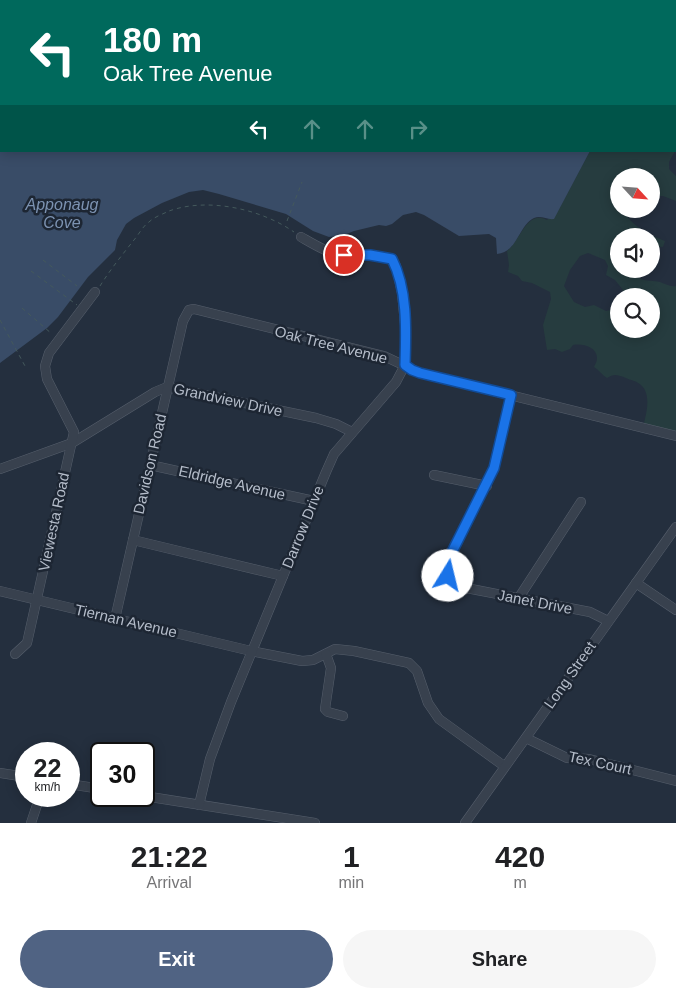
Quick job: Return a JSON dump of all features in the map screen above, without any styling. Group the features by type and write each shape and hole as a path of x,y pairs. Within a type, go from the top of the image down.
{"street":[{"path":"301,237 330,252 344,255 370,255 392,259 402,293 405,325 405,365"},
{"path":"72,443 74,432 47,379 46,366 49,353 96,292"},
{"name":"Oak Tree Avenue","path":"189,310 194,309 260,327 352,347 384,356 412,370 425,374 676,436"},
{"name":"Davidson Road","path":"115,619 167,387 183,321 189,310"},
{"name":"Darrow Drive","path":"200,805 210,759 231,702 334,454 396,382 405,365"},
{"name":"Grandview Drive","path":"0,469 72,443 155,392 167,387 316,418 336,424 352,432"},
{"name":"Janet Drive","path":"511,395 494,468 487,486 448,560 447,571 454,583 461,587 590,612 608,621"},
{"name":"Viewesta Road","path":"15,654 27,643 72,443"},
{"name":"Eldridge Avenue","path":"150,465 314,502"},
{"path":"434,475 487,486"},
{"path":"518,599 580,502"},
{"name":"Long Street","path":"465,823 676,527"},
{"path":"133,540 283,576"},
{"path":"636,583 676,610"},
{"name":"Tiernan Avenue","path":"0,591 252,651 302,661 312,660 335,649 354,650 409,663 416,671 428,703 439,719 504,766"},
{"path":"326,654 331,668 325,709 328,712 343,716"},
{"name":"Tex Court","path":"526,738 567,758 589,759 676,781"},
{"path":"0,773 15,776"},
{"path":"155,798 315,823"},
{"path":"31,823 36,807"}],"path":[{"path":"287,221 302,182"},
{"path":"96,292 111,269 148,222 159,215 182,207 214,204 244,211 283,224 301,237"},
{"path":"43,260 77,286"},
{"path":"31,271 77,305"},
{"path":"22,308 52,334"},
{"path":"0,320 24,366"}],"green space":[{"path":"589,152 674,152 669,162 669,169 676,176 676,201 660,196 660,168 610,168 610,218 629,218 640,228 610,228 610,277 606,275 608,266 605,260 588,253 580,256 570,270 564,286 574,302 585,307 594,305 606,311 610,310 610,338 660,338 660,288 621,288 611,278 640,278 676,286 676,436 643,427 647,405 644,389 638,382 621,376 605,377 594,367 597,355 589,347 573,345 570,349 562,352 555,349 547,350 543,325 551,299 550,292 532,283 522,281 518,276 508,272 507,251 529,222 540,218 547,220 558,211"},
{"path":"660,239 665,241 663,247 660,247"}],"water":[{"name":"Apponaug Cove","path":"0,152 589,152 554,219 534,218 524,227 509,249 497,254 496,238 489,234 459,236 416,212 403,215 392,224 386,226 379,225 344,235 329,237 313,231 286,214 203,190 189,192 162,203 126,224 117,240 115,250 88,277 58,317 47,328 0,363"}],"route":[{"path":"344,255 386,257 392,259 396,266 402,293 405,325 405,365 420,373 511,395 494,468 487,486 448,560 448,576"}]}
